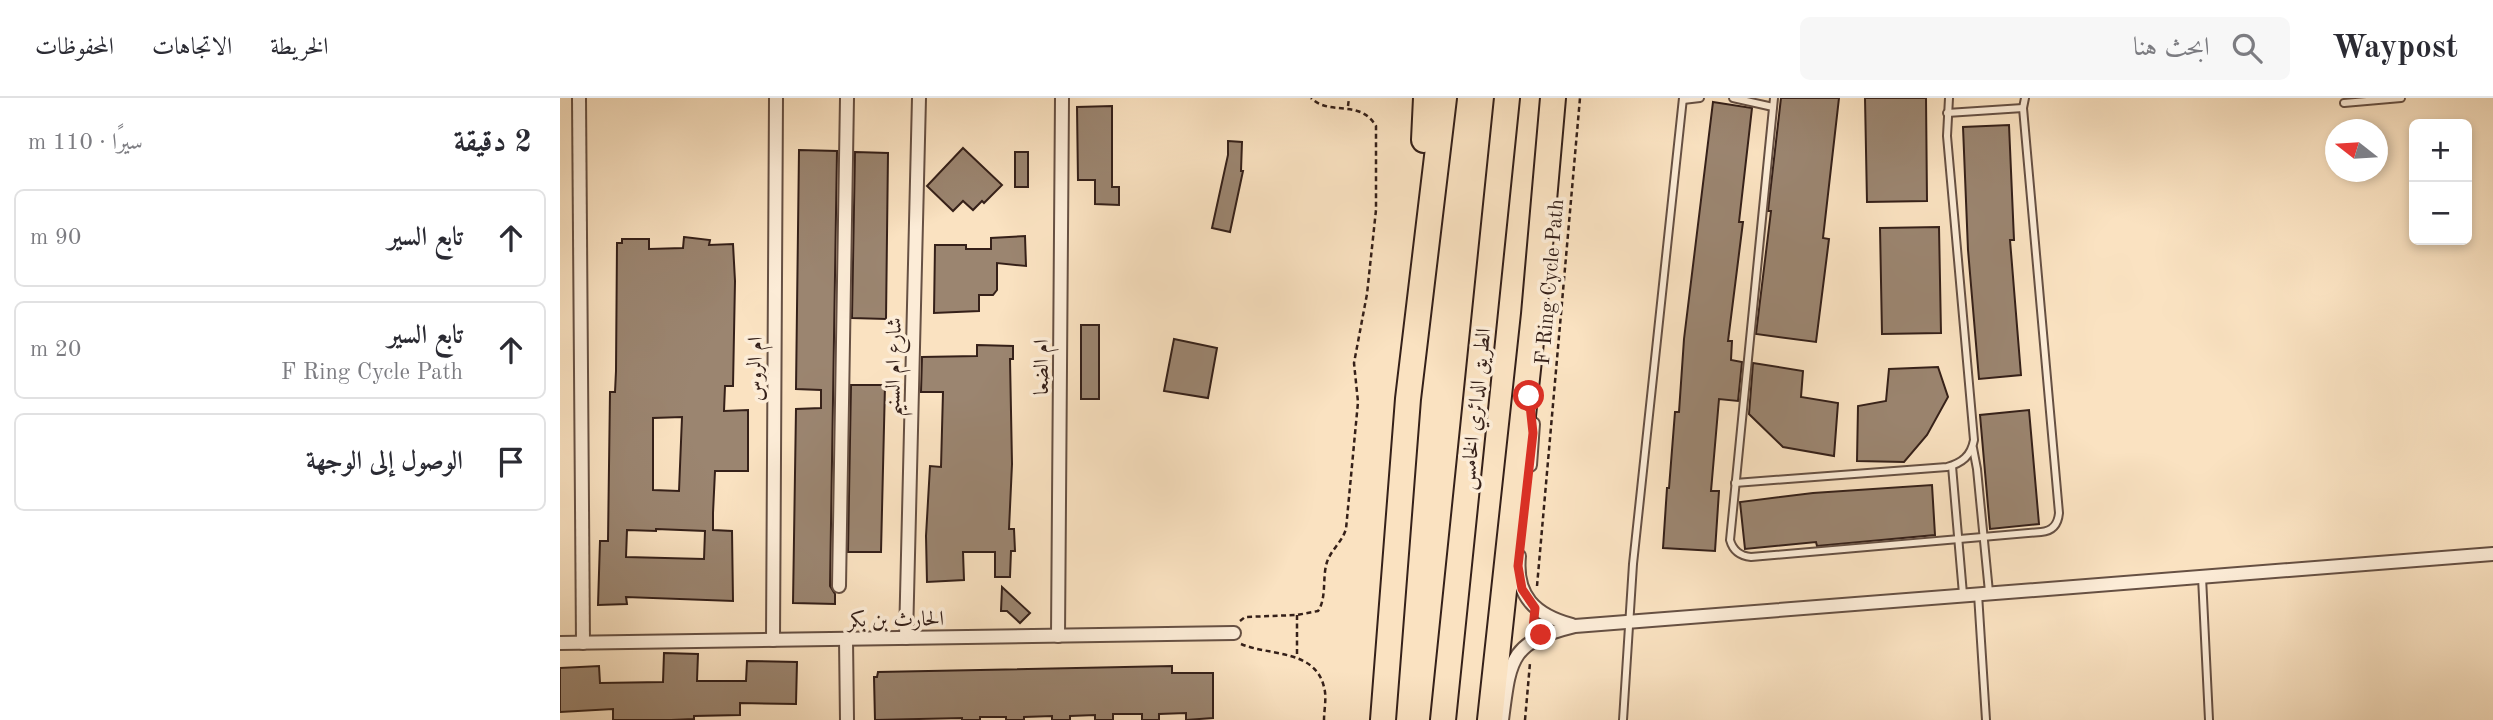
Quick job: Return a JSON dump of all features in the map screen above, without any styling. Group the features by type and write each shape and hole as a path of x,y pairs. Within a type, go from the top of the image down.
{"highway":[{"path":"1384,720 1408,399 1426,98"},
{"path":"1408,399 1444,98"},
{"name":"الطريق الدائري الخامس","path":"1443,720 1507,98"},
{"path":"1490,720 1534,314 1553,98"}],"street":[{"path":"579,98 583,643"},
{"name":"ام الروس","path":"773,640 776,98"},
{"path":"839,586 846,98"},
{"name":"شارع ام السنيم","path":"906,638 919,98"},
{"name":"ام الضعا","path":"1058,636 1062,98"},
{"path":"1525,383 1532,408 1533,433 1518,566 1522,589 1535,608 1547,617 1575,625"},
{"path":"1502,720 1512,664 1524,646 1541,635 1575,625 2493,554"},
{"name":"الحارث بن بكر","path":"560,643 1234,633"},
{"path":"846,639 847,720"}],"lane":[{"path":"1623,720 1635,551 1683,99 1700,98"},
{"path":"1733,98 1773,107"},
{"path":"1774,98 1730,540 1735,551 1745,557 1983,538 2047,531 2056,524 2059,519 2023,108 2025,98"},
{"path":"1949,98 1947,136 1983,538 1986,720"},
{"path":"2344,103 2401,98"},
{"path":"1947,113 2023,108"},
{"path":"1735,483 1952,466 1965,459 1973,448"},
{"path":"1952,466 1963,594"},
{"path":"2202,577 2209,720"}],"path":[{"path":"1311,98 1323,105 1348,106 1363,110 1371,116 1376,127 1376,197 1367,294 1354,363 1358,402 1348,516 1343,540 1328,559 1321,608 1297,615 1245,617 1234,633 1238,643 1248,647 1297,657 1308,662 1320,674 1325,689 1324,720"},
{"path":"1348,106 1349,98"},
{"name":"F Ring Cycle Path","path":"1535,608 1580,98"},
{"path":"1297,615 1297,657"},
{"path":"1525,720 1532,640"}],"building":[{"path":"1781,98 1839,98 1823,238 1829,239 1816,342 1756,334"},
{"path":"1865,98 1926,98 1927,201 1867,202"},
{"path":"1713,102 1752,108 1739,222 1743,222 1728,341 1732,341 1731,360 1742,362 1738,401 1719,399 1711,491 1719,491 1715,551 1663,548 1675,412 1679,412 1684,339"},
{"path":"1112,106 1112,187 1119,187 1119,205 1095,204 1095,180 1078,180 1077,107"},
{"path":"2009,125 2014,240 2010,240 2021,375 1979,379 1968,250 1963,127"},
{"path":"1228,141 1242,142 1243,171 1230,232 1212,228 1228,155"},
{"path":"963,148 1002,185 973,210 963,201 953,211 927,186"},
{"path":"799,150 837,151 830,586 835,594 835,604 793,603 796,409 821,408 821,390 796,389"},
{"path":"855,152 888,153 886,319 852,318"},
{"path":"1015,152 1028,152 1028,187 1015,187"},
{"path":"1939,227 1941,333 1882,334 1880,228"},
{"path":"1025,236 1026,266 997,263 997,290 993,295 979,295 979,311 934,313 935,245 966,245 966,249 991,249 991,238"},
{"path":"684,237 710,240 709,245 733,244 733,386 725,386 724,411 748,410 748,471 715,471 713,530 732,531 733,601 626,597 627,604 598,605 600,541 608,541 610,392 615,392 616,371 617,243 622,243 622,239 649,239 649,249 683,248","holes":["682,417 679,491 653,490 653,418","627,530 705,531 704,559 626,557"]},
{"path":"1081,325 1099,325 1099,399 1081,399"},
{"path":"1174,339 1217,348 1208,398 1164,391"},
{"path":"977,345 1013,346 1013,359 1010,359 1012,464 1009,529 1014,529 1015,551 1011,551 1010,577 995,577 995,552 963,552 964,580 927,582 926,536 930,466 941,467 943,392 921,392 922,357 977,356"},
{"path":"1753,363 1803,371 1801,397 1838,403 1834,456 1783,447 1749,414"},
{"path":"1938,367 1948,397 1927,435 1904,462 1857,461 1858,406 1886,401 1889,369"},
{"path":"851,385 885,385 881,552 848,552"},
{"path":"2029,410 2039,524 1990,529 1980,415"},
{"path":"1932,485 1935,535 1817,546 1816,542 1745,549 1740,502 1813,493"},
{"path":"1002,587 1030,613 1020,623 1007,611 1001,611"},
{"path":"664,653 698,654 697,681 746,681 747,661 797,662 796,704 740,703 740,715 694,716 694,719 671,720 613,720 613,709 560,712 560,668 599,666 600,683 663,682"},
{"path":"1172,666 1172,673 1213,673 1213,718 1186,720 1186,713 1159,714 1159,720 1142,720 1142,714 1113,714 1113,720 1095,720 1095,715 1070,716 1070,720 1052,720 1052,716 1024,717 1024,720 980,717 980,720 875,720 874,677 877,677 878,672"}],"route":[{"path":"1529,396 1533,433 1518,566 1522,589 1535,608 1532,640 1541,635"}]}
